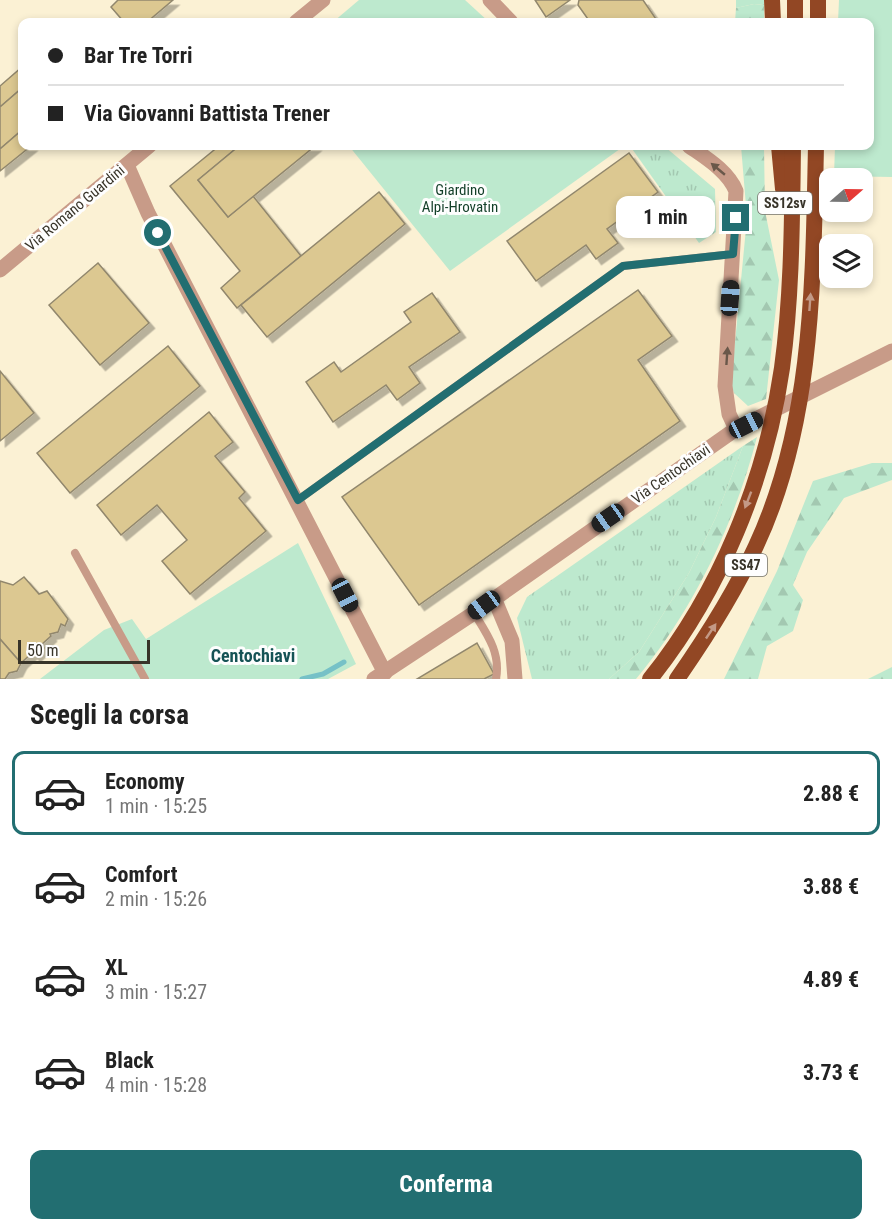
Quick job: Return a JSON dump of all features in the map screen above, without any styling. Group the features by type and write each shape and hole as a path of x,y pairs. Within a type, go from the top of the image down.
{"highway":[{"path":"772,0 772,18"},
{"path":"795,0 795,18"},
{"path":"818,0 818,18"},
{"name":"SS12sv","path":"779,150 791,261"},
{"name":"SS47","path":"650,679 699,608 718,570 741,521 766,445 782,367 791,261 793,150"},
{"name":"SS47","path":"677,679 716,624 756,545 776,492 790,439 806,360 813,261 816,150"}],"street":[{"path":"301,18 323,0"},
{"path":"490,0 508,18"},
{"name":"Via Romano Guardini","path":"0,270 144,150"},
{"path":"694,150 733,182 737,199 725,386 729,414 736,429"},
{"path":"127,165 148,213 298,500 379,676"},
{"name":"Via Centochiavi","path":"379,676 474,613 736,429 892,351"},
{"path":"494,598 512,641 515,679"}],"lane":[{"path":"298,500 623,266 733,254"},
{"path":"75,553 145,679"},
{"path":"474,613 493,644 498,662 496,679"}],"green space":[{"path":"359,0 465,0 485,18 338,18"},
{"path":"736,0 764,0 764,5 754,4 736,8"},
{"path":"839,0 892,0 892,177 873,177 873,168 834,168 835,150 874,150 874,18 838,18"},
{"path":"754,4 764,5 764,18 735,18 736,8"},
{"name":"Giardino Alpi-Hrovatin","path":"352,150 618,150 450,271"},
{"path":"633,150 669,150 715,189 716,232 699,243"},
{"path":"741,150 764,150 765,211 779,280 766,399 748,406 734,393 731,384 747,218"},
{"path":"757,437 737,502 724,533 710,565 676,625 636,679 609,679 639,652 689,573 716,517 743,446"},
{"path":"743,446 716,517 689,573 639,652 609,679 532,679 517,618 527,597"},
{"path":"872,463 892,463 892,480 844,498 807,552 793,585 803,600 793,631 767,646 758,679 724,679 777,571 813,481"},
{"path":"298,543 356,664 328,679 40,679 104,630 132,619 146,639"},
{"path":"892,667 892,679 868,679"}],"building":[{"path":"118,0 173,0 152,18 121,18 111,7"},
{"path":"535,0 570,0 546,17"},
{"path":"579,0 643,0 655,18 587,18 578,5"},
{"path":"18,70 18,91 0,107 0,86"},
{"path":"18,91 18,133 0,149 0,107"},
{"path":"18,133 18,150 26,150 0,171 0,149"},
{"path":"214,150 234,150 198,180 228,217 253,196 301,256 237,308 221,288 240,271 170,186"},
{"path":"234,150 310,150 228,217 198,180"},
{"path":"629,153 658,192 607,229 618,243 596,259 586,245 536,281 507,241"},
{"path":"379,192 405,224 267,337 241,305"},
{"path":"98,263 149,323 100,365 49,305"},
{"path":"638,290 672,336 638,360 680,421 419,605 342,497"},
{"path":"432,293 460,332 409,367 420,383 397,400 386,385 333,422 306,382 334,362 341,372 411,322 404,312"},
{"path":"168,346 200,386 70,493 37,453"},
{"path":"0,371 34,413 0,441"},
{"path":"209,412 233,442 215,456 245,492 239,498 266,531 190,594 162,561 187,540 157,505 121,535 97,505"},
{"path":"24,577 39,594 47,591 68,619 65,626 61,624 58,632 50,634 51,636 41,645 44,648 35,656 32,653 21,663 0,639 0,581 13,585"},
{"path":"0,639 21,663 17,671 9,673 5,679 0,679"},
{"path":"477,643 494,674 484,679 417,679"}],"waterway":[{"path":"302,679 323,674 344,662"}],"district":[{"name":"Centochiavi","path":"253,655"}],"route":[{"path":"158,233 298,500 623,266 723,257 733,254 736,218"}]}
